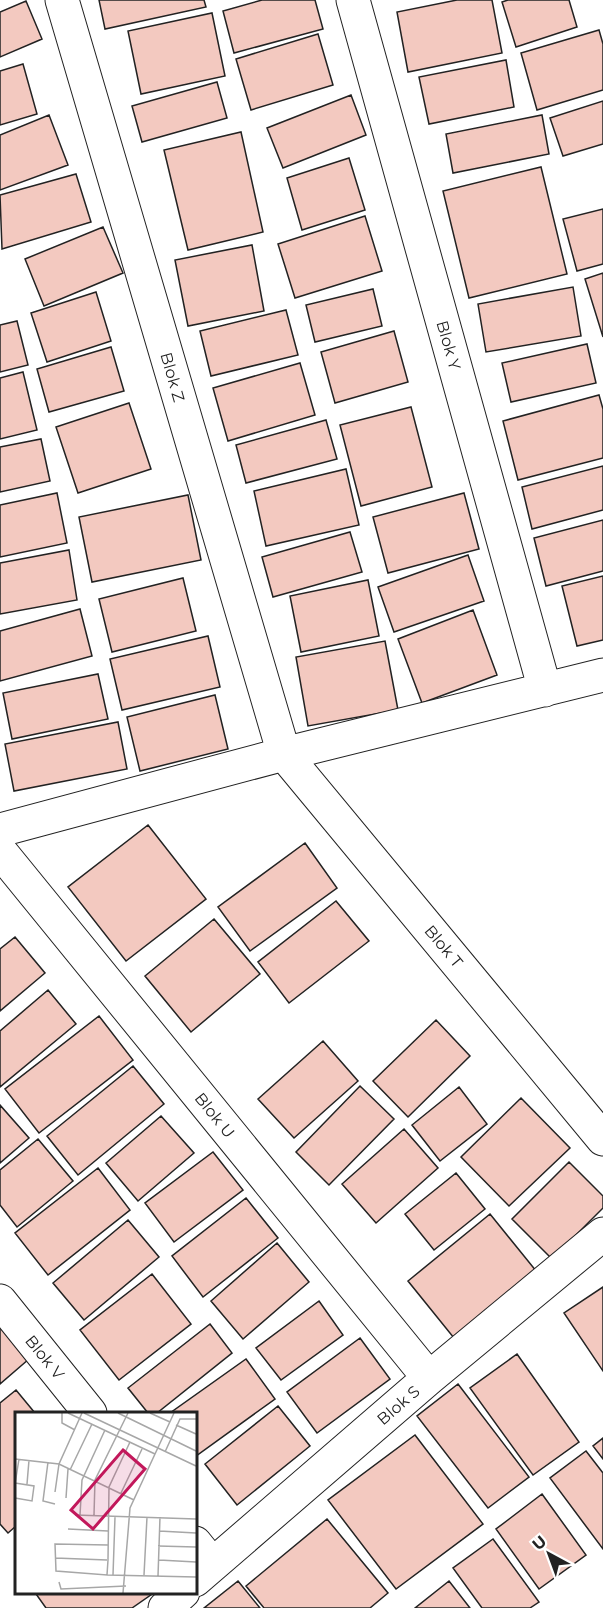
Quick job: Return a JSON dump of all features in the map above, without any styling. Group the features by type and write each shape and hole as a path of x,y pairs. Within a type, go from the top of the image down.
{"street":[{"name":"Blok Z","path":"62,0 284,754"},
{"name":"Blok Y","path":"353,0 545,690"},
{"path":"0,830 284,754 603,675"},
{"name":"Blok T","path":"284,754 603,1139"},
{"name":"Blok U","path":"0,851 429,1378"},
{"name":"Blok S","path":"201,1563 603,1234"},
{"name":"Blok V","path":"0,1301 89,1412"},
{"path":"165,1608 182,1593"}],"building":[{"path":"99,0 204,0 206,7 105,29"},
{"path":"262,0 315,0 323,29 234,53 223,11"},
{"path":"457,0 492,0 502,53 408,72 397,12"},
{"path":"508,0 569,0 577,27 516,47 502,2"},
{"path":"26,1 42,39 0,57 0,12"},
{"path":"212,13 225,76 141,94 128,31"},
{"path":"599,30 603,44 603,90 537,110 521,53"},
{"path":"318,34 333,85 251,110 236,59"},
{"path":"506,60 514,107 429,124 419,77"},
{"path":"23,64 37,114 0,125 0,71"},
{"path":"217,82 227,118 142,142 132,106"},
{"path":"351,95 366,135 283,168 267,128"},
{"path":"603,101 603,144 563,156 550,118"},
{"path":"49,115 68,165 0,190 0,135"},
{"path":"542,115 549,154 453,173 446,134"},
{"path":"241,132 263,232 188,250 164,150"},
{"path":"349,158 365,210 302,230 287,178"},
{"path":"541,167 567,274 469,298 443,191"},
{"path":"76,174 91,222 2,249 0,195"},
{"path":"603,209 603,264 577,271 563,219"},
{"path":"365,216 382,271 295,298 278,244"},
{"path":"103,227 123,273 44,306 25,259"},
{"path":"252,245 264,311 188,326 175,260"},
{"path":"603,273 603,337 585,279"},
{"path":"573,287 581,336 486,352 478,304"},
{"path":"373,289 382,326 315,342 306,305"},
{"path":"96,292 111,341 47,362 31,313"},
{"path":"286,310 298,355 211,376 200,331"},
{"path":"17,321 28,365 0,372 0,325"},
{"path":"394,331 408,382 335,403 321,352"},
{"path":"587,344 596,383 511,402 502,363"},
{"path":"111,347 124,391 49,412 37,369"},
{"path":"300,363 315,415 228,441 213,388"},
{"path":"23,372 37,430 0,439 0,378"},
{"path":"599,395 603,409 603,458 518,480 503,421"},
{"path":"129,403 151,469 78,493 56,427"},
{"path":"411,407 432,487 361,506 340,425"},
{"path":"326,420 337,459 246,483 236,445"},
{"path":"41,439 50,481 0,492 0,447"},
{"path":"603,466 603,510 532,529 522,487"},
{"path":"346,469 359,525 266,546 254,491"},
{"path":"57,493 67,543 0,557 0,505"},
{"path":"464,493 479,549 388,573 373,517"},
{"path":"188,495 201,560 92,582 79,517"},
{"path":"603,520 603,571 546,586 534,538"},
{"path":"350,532 362,572 273,597 262,557"},
{"path":"69,550 77,600 0,614 0,563"},
{"path":"468,555 484,601 394,632 378,587"},
{"path":"603,576 603,640 577,646 562,586"},
{"path":"183,578 196,631 112,652 99,599"},
{"path":"368,580 379,636 301,652 290,596"},
{"path":"80,609 92,656 0,681 0,631"},
{"path":"473,610 497,675 422,703 398,639"},
{"path":"208,636 220,687 122,710 110,659"},
{"path":"385,641 398,710 308,726 296,657"},
{"path":"98,674 108,719 12,739 3,693"},
{"path":"215,695 228,749 140,771 127,717"},
{"path":"118,722 127,769 14,791 5,744"},
{"path":"148,825 206,899 126,961 68,887"},
{"path":"305,843 337,888 250,951 218,907"},
{"path":"336,901 369,941 289,1003 258,962"},
{"path":"214,919 260,974 191,1032 145,976"},
{"path":"15,937 45,973 0,1011 0,949"},
{"path":"48,990 76,1024 0,1087 0,1031"},
{"path":"99,1016 133,1060 39,1133 5,1089"},
{"path":"436,1020 470,1056 408,1117 373,1081"},
{"path":"323,1041 358,1081 294,1138 258,1099"},
{"path":"133,1066 164,1104 78,1175 47,1136"},
{"path":"360,1086 394,1119 329,1185 296,1152"},
{"path":"459,1087 487,1124 440,1161 412,1125"},
{"path":"521,1098 570,1148 509,1206 461,1157"},
{"path":"0,1105 29,1138 0,1163"},
{"path":"161,1116 194,1153 138,1201 106,1163"},
{"path":"404,1129 438,1168 376,1223 342,1184"},
{"path":"38,1139 73,1181 17,1227 0,1205 0,1170"},
{"path":"213,1152 243,1190 174,1242 145,1203"},
{"path":"569,1162 603,1196 603,1208 552,1259 512,1219"},
{"path":"98,1168 130,1210 48,1275 15,1233"},
{"path":"456,1173 485,1209 434,1250 405,1214"},
{"path":"246,1198 278,1238 203,1297 172,1256"},
{"path":"490,1214 541,1277 458,1343 408,1281"},
{"path":"128,1220 159,1257 84,1320 53,1283"},
{"path":"277,1243 309,1282 243,1339 211,1301"},
{"path":"152,1274 191,1324 119,1380 80,1330"},
{"path":"603,1287 603,1371 564,1313"},
{"path":"319,1301 343,1335 281,1380 256,1348"},
{"path":"210,1324 232,1353 158,1412 147,1412 128,1388"},
{"path":"0,1325 29,1359 0,1384"},
{"path":"360,1338 390,1379 317,1433 287,1392"},
{"path":"517,1354 579,1442 533,1475 470,1388"},
{"path":"246,1359 275,1399 196,1456 196,1412 171,1412"},
{"path":"458,1384 529,1477 488,1508 417,1416"},
{"path":"16,1390 34,1412 15,1412 15,1527 8,1533 0,1524 0,1403"},
{"path":"278,1406 310,1446 237,1505 205,1464"},
{"path":"415,1435 483,1524 396,1589 328,1500"},
{"path":"603,1438 603,1459 593,1446"},
{"path":"586,1451 603,1473 603,1549 550,1478"},
{"path":"542,1494 586,1555 539,1589 496,1529"},
{"path":"327,1519 388,1593 370,1608 264,1608 246,1586"},
{"path":"493,1539 539,1602 530,1608 482,1608 453,1568"},
{"path":"238,1581 260,1608 204,1608"},
{"path":"449,1581 470,1608 415,1608"},
{"path":"154,1593 132,1608 46,1608 36,1594"}]}
